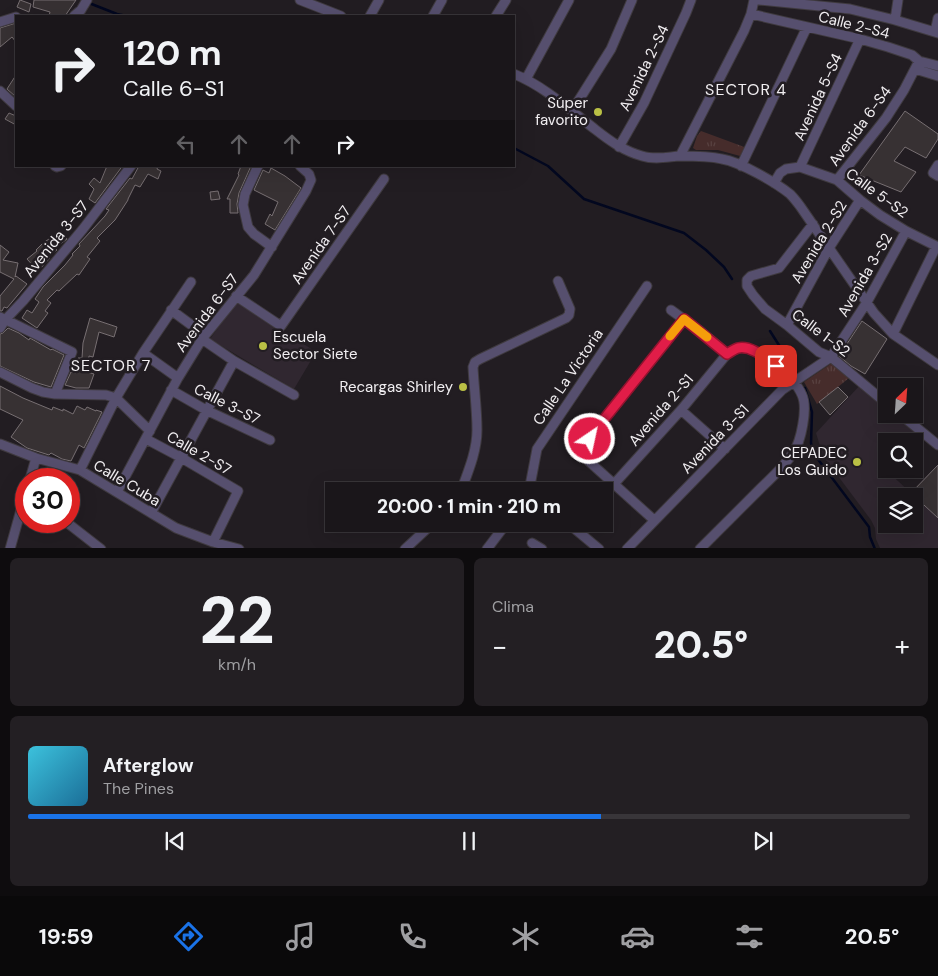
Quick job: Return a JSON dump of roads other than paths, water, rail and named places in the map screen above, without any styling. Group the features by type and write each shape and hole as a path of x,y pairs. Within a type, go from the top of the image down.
{"street":[{"path":"75,15 82,10 87,0"},
{"path":"300,0 315,3 339,15"},
{"path":"371,15 379,0"},
{"path":"434,15 442,0"},
{"path":"497,15 506,0"},
{"path":"526,78 569,0"},
{"path":"572,111 611,49 632,0"},
{"name":"Avenida 2-S4","path":"619,147 644,103 691,0"},
{"path":"680,156 744,31 754,0"},
{"path":"759,0 850,5 936,33 938,18"},
{"path":"895,20 898,0"},
{"name":"Calle 2-S4","path":"751,14 888,47 912,55 917,65"},
{"path":"0,18 13,18"},
{"path":"0,22 13,18"},
{"path":"741,166 807,27"},
{"name":"Avenida 5-S4","path":"800,167 860,39"},
{"path":"917,65 938,66"},
{"path":"917,65 938,76"},
{"name":"Avenida 6-S4","path":"837,180 886,118 917,65"},
{"path":"515,74 526,78 541,88 619,147 642,157 661,159 680,156 724,159 774,183 791,195 874,312 893,334 938,364"},
{"path":"0,91 15,105"},
{"path":"935,174 938,164"},
{"name":"Avenida 3-S7","path":"2,322 29,294 83,230 130,167"},
{"path":"258,167 245,194 243,204 248,227 254,234 272,247"},
{"name":"Avenida 6-S7","path":"117,492 171,390 203,337 254,275 306,191 311,180 309,174 301,167"},
{"path":"774,183 780,173 786,169 800,167"},
{"name":"Calle 5-S2","path":"800,167 837,180 880,215 937,247"},
{"name":"Avenida 7-S7","path":"236,296 282,326 384,179"},
{"name":"Avenida 2-S2","path":"787,325 829,248 860,200"},
{"name":"Calle 1-S2","path":"813,224 779,268 751,276 747,280 747,286 766,309 819,352 832,358 878,396"},
{"name":"Avenida 3-S2","path":"832,358 867,302 906,231"},
{"path":"893,334 937,247"},
{"path":"465,482 475,447 477,431 473,367 475,362 566,318 570,310 558,281"},
{"path":"80,470 116,398 143,353 191,282"},
{"name":"Calle La Victoria","path":"531,482 537,449 647,286"},
{"path":"171,310 234,361 294,395"},
{"path":"670,310 727,354 739,348 756,352 795,382 804,396 805,409 797,446 792,455 700,548"},
{"path":"654,520 582,454 597,428 684,319"},
{"path":"2,322 72,352 55,394"},
{"name":"Calle 3-S7","path":"143,353 178,378"},
{"name":"Avenida 2-S1","path":"614,484 681,410 727,354"},
{"name":"Avenida 3-S1","path":"627,548 782,390 832,358"},
{"path":"150,513 234,361"},
{"path":"0,372 44,392 106,395 116,398"},
{"name":"Calle 3-S7","path":"171,390 206,410 270,440"},
{"name":"Calle 2-S7","path":"116,398 148,435 180,457 238,491 213,542"},
{"path":"681,410 725,449"},
{"path":"911,423 938,445"},
{"name":"Calle Cuba","path":"0,444 36,458 73,468"},
{"path":"33,468 36,458"},
{"name":"Calle Cuba","path":"80,470 176,528 213,542 237,548"},
{"path":"10,548 15,530"},
{"path":"80,532 101,548"},
{"path":"404,548 423,532"},
{"path":"487,548 500,532"},
{"path":"579,532 599,548"},
{"path":"532,543 542,548"}],"waterway":[{"path":"89,3 122,15"},
{"path":"515,149 548,166 584,199 684,233 724,267 732,279"},
{"path":"770,331 796,372"},
{"path":"805,388 812,412 811,443 814,454 869,527 870,537 875,548"}],"place":[{"name":"Súper favorito","path":"598,112"},
{"name":"Escuela Sector Siete","path":"263,346"},
{"name":"Recargas Shirley","path":"463,387"},
{"name":"CEPADEC Los Guido","path":"857,462"}],"district":[{"name":"SECTOR 4","path":"746,89"},
{"name":"SECTOR 7","path":"111,365"}]}
